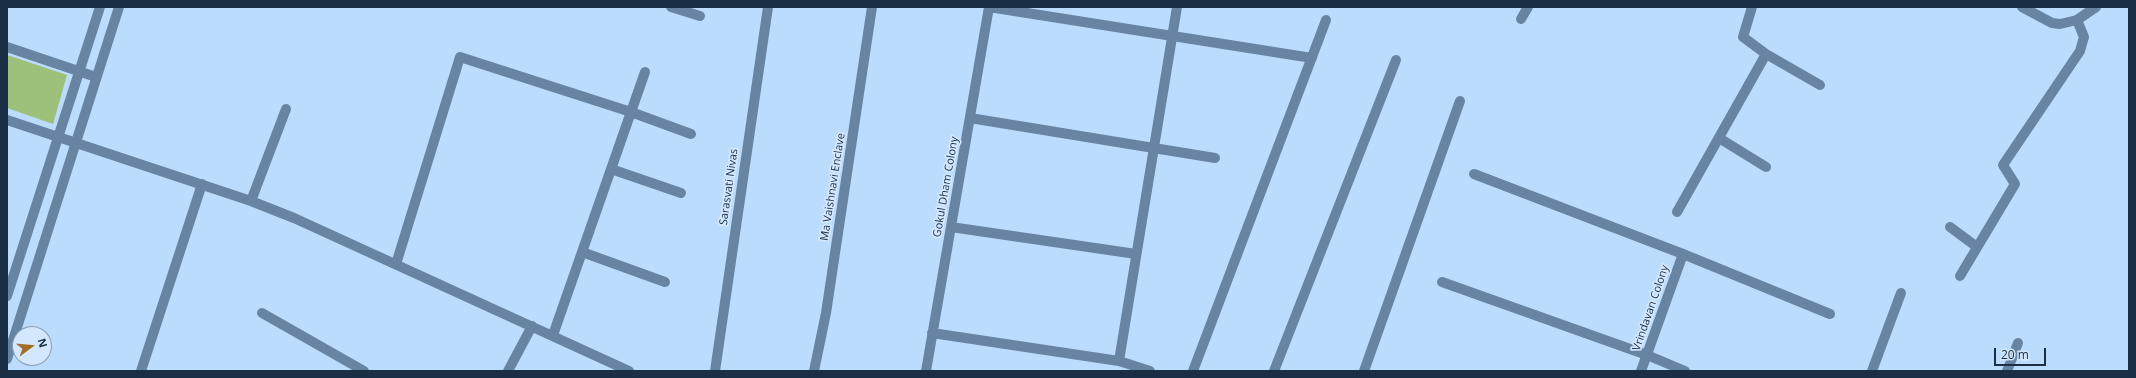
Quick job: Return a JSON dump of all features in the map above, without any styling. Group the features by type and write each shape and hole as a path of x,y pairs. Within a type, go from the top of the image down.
{"street":[{"path":"7,296 100,7"},
{"path":"7,359 119,7"},
{"path":"671,7 700,16"},
{"name":"Sarasvati Nivas","path":"715,371 768,7"},
{"name":"Ma Vaishnavi Enclave","path":"814,371 826,313 872,7"},
{"path":"989,7 1312,58"},
{"name":"Gokul Dham Colony","path":"926,371 989,7"},
{"path":"1119,360 1177,7"},
{"path":"1521,20 1528,7"},
{"path":"1752,7 1743,37 1766,54 1820,85"},
{"path":"2022,7 2052,23 2067,24 2077,20 2096,7"},
{"path":"1193,371 1326,20"},
{"path":"1960,276 2015,184 2003,165 2080,51 2084,37 2077,20"},
{"path":"7,47 96,77"},
{"path":"1676,212 1766,54"},
{"path":"396,264 460,57 631,112 691,134"},
{"path":"1274,371 1396,60"},
{"path":"553,335 645,72"},
{"path":"1364,371 1460,101"},
{"path":"251,201 286,109"},
{"path":"970,118 1215,158"},
{"path":"7,120 202,184 294,218 629,371"},
{"path":"1719,138 1766,167"},
{"path":"611,169 681,194"},
{"path":"1474,174 1683,254 1830,314"},
{"path":"141,371 202,184"},
{"path":"951,227 1136,254"},
{"path":"1950,227 1977,247"},
{"path":"582,252 665,282"},
{"name":"Vrindavan Colony","path":"1641,371 1683,254"},
{"path":"1442,282 1647,355 1685,371"},
{"path":"1872,371 1901,293"},
{"path":"262,313 364,371"},
{"path":"508,371 532,326"},
{"path":"932,333 1119,360 1150,371"},
{"path":"2007,371 2018,344"}],"green space":[{"path":"7,55 67,75 53,124 7,108"}]}
